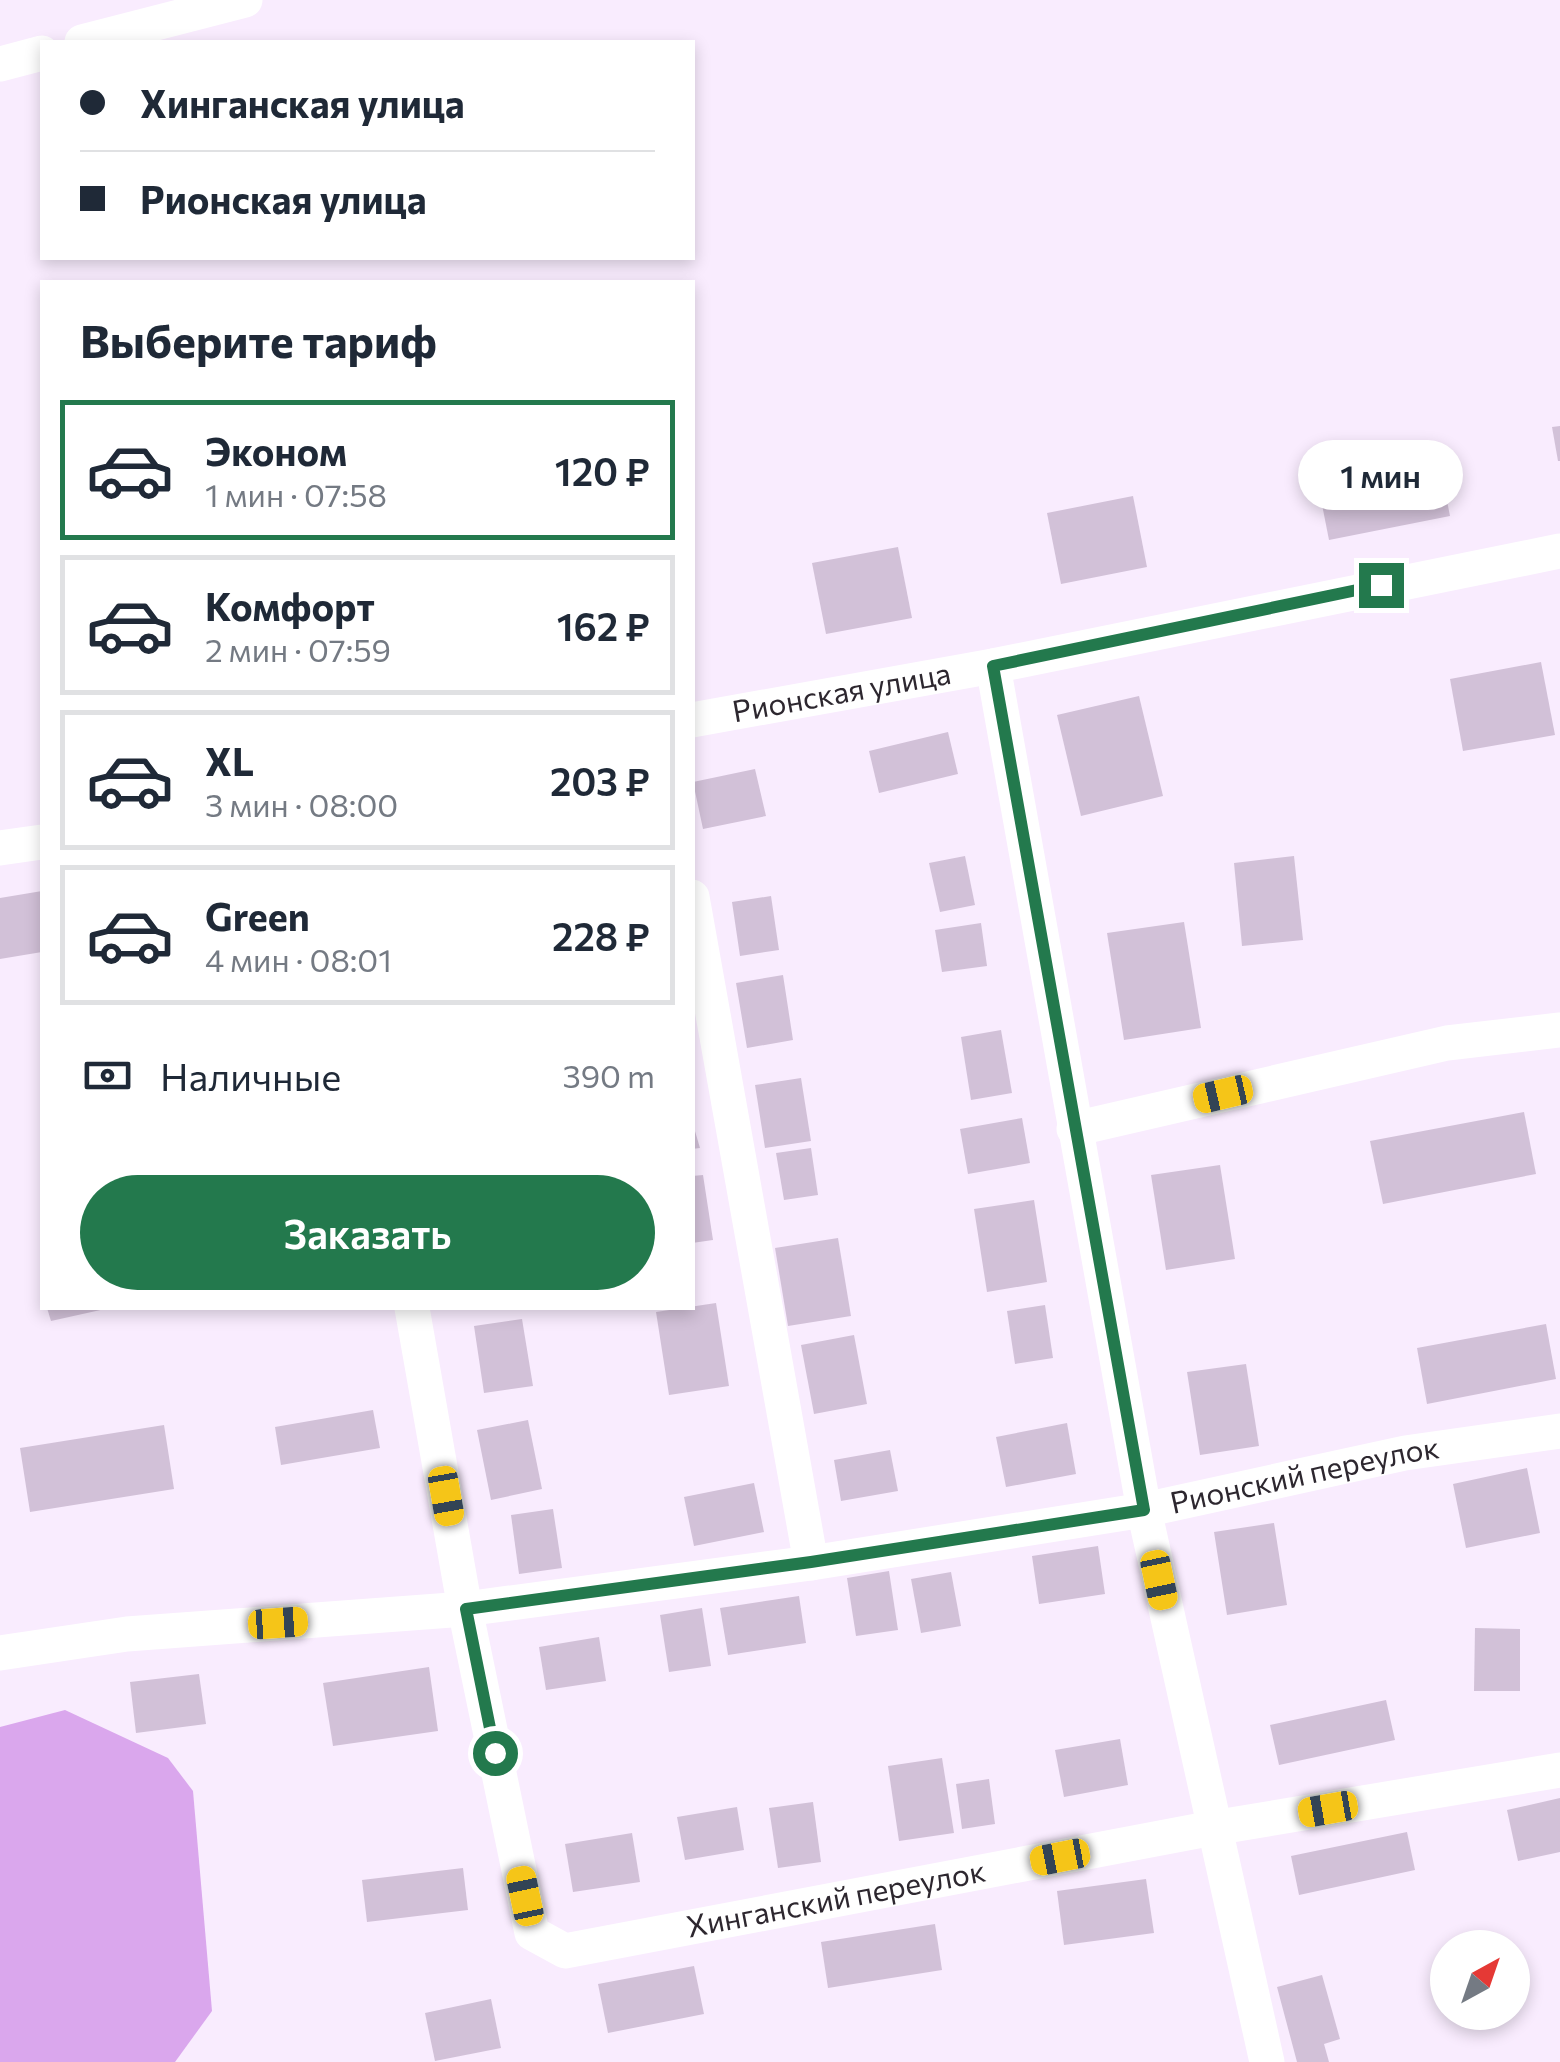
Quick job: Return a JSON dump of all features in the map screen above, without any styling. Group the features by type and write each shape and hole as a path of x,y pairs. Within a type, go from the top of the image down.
{"street":[{"path":"90,40 244,0"},
{"path":"0,64 40,54"},
{"name":"Рионская улица","path":"695,719 993,666 1560,550"},
{"name":"Рионская улица","path":"993,666 1144,1510 1267,2062"},
{"path":"0,848 40,842"},
{"path":"695,914 811,1562"},
{"path":"1074,1129 1447,1043 1560,1030"},
{"path":"412,1310 466,1609"},
{"name":"Рионский переулок","path":"0,1653 127,1634 466,1609 811,1562 1144,1510 1406,1453 1560,1430"},
{"name":"Хинганский переулок","path":"466,1609 532,1932 564,1951 1212,1828 1560,1770"}],"shaded area":[{"path":"65,1710 168,1758 193,1791 212,2011 175,2062 0,2062 0,1727"}],"building":[{"path":"1560,426 1560,461 1558,461 1552,427"},
{"path":"1436,445 1450,516 1329,540 1315,469"},
{"path":"1133,496 1147,567 1061,584 1047,513"},
{"path":"898,547 912,618 826,634 812,563"},
{"path":"1541,662 1555,735 1463,751 1450,679"},
{"path":"1139,696 1163,796 1081,816 1057,715"},
{"path":"948,732 958,774 879,793 869,751"},
{"path":"755,769 766,816 703,829 695,782"},
{"path":"965,856 975,905 940,912 929,863"},
{"path":"1294,856 1303,940 1242,946 1234,863"},
{"path":"40,891 40,952 0,959 0,898"},
{"path":"771,896 779,950 740,956 732,902"},
{"path":"1184,922 1201,1028 1124,1040 1107,933"},
{"path":"981,923 987,966 942,972 935,930"},
{"path":"783,975 793,1040 747,1048 736,983"},
{"path":"1001,1030 1012,1093 971,1100 961,1037"},
{"path":"801,1078 811,1141 765,1148 755,1085"},
{"path":"1524,1112 1536,1174 1383,1204 1370,1141"},
{"path":"1022,1118 1030,1163 968,1174 960,1129"},
{"path":"811,1148 818,1195 784,1200 776,1153"},
{"path":"1220,1165 1235,1259 1166,1270 1151,1175"},
{"path":"703,1175 713,1240 695,1243 695,1176"},
{"path":"1034,1200 1047,1282 987,1292 974,1209"},
{"path":"838,1238 851,1316 788,1326 775,1248"},
{"path":"716,1303 729,1386 669,1395 656,1312 695,1310 695,1306"},
{"path":"1045,1305 1053,1358 1015,1364 1007,1311"},
{"path":"48,1310 100,1310 51,1321"},
{"path":"522,1319 533,1386 484,1393 474,1326"},
{"path":"1546,1324 1556,1379 1427,1404 1417,1348"},
{"path":"854,1335 867,1404 814,1414 801,1345"},
{"path":"1246,1364 1259,1446 1200,1455 1187,1372"},
{"path":"373,1410 380,1448 281,1465 275,1427"},
{"path":"528,1420 542,1489 491,1500 477,1430"},
{"path":"1067,1423 1076,1474 1006,1487 996,1437"},
{"path":"164,1425 174,1489 30,1512 20,1448"},
{"path":"890,1450 898,1491 841,1501 834,1460"},
{"path":"1527,1468 1540,1533 1466,1548 1453,1484"},
{"path":"754,1483 764,1532 694,1546 684,1497"},
{"path":"553,1509 562,1568 519,1574 511,1515"},
{"path":"1274,1523 1287,1605 1227,1615 1214,1532"},
{"path":"1098,1546 1105,1594 1039,1604 1032,1556"},
{"path":"889,1571 898,1630 856,1636 847,1578"},
{"path":"951,1572 961,1626 921,1633 911,1579"},
{"path":"799,1596 806,1643 728,1655 720,1608"},
{"path":"702,1608 711,1666 669,1672 660,1615"},
{"path":"1475,1628 1520,1629 1520,1691 1474,1691"},
{"path":"599,1637 606,1681 546,1690 539,1647"},
{"path":"429,1667 438,1731 333,1746 323,1683"},
{"path":"199,1674 206,1724 136,1733 130,1682"},
{"path":"1386,1700 1395,1740 1279,1765 1270,1725"},
{"path":"1120,1739 1128,1785 1064,1797 1055,1750"},
{"path":"942,1758 954,1833 899,1841 888,1766"},
{"path":"989,1779 995,1824 962,1829 956,1784"},
{"path":"1560,1798 1560,1852 1518,1861 1507,1810"},
{"path":"813,1802 821,1862 778,1868 769,1808"},
{"path":"737,1807 744,1850 685,1860 677,1817"},
{"path":"1407,1832 1415,1870 1299,1895 1291,1856"},
{"path":"632,1833 640,1882 573,1892 565,1844"},
{"path":"463,1868 468,1910 367,1922 362,1880"},
{"path":"1146,1879 1154,1933 1064,1945 1057,1891"},
{"path":"935,1924 942,1970 828,1988 821,1942"},
{"path":"694,1966 704,2014 608,2033 598,1984"},
{"path":"1322,1975 1340,2039 1324,2044 1329,2062 1297,2062 1277,1987"},
{"path":"491,1999 501,2048 435,2061 425,2013"}],"route":[{"path":"495,1753 466,1609 811,1562 1144,1510 993,666 1381,585"}]}
